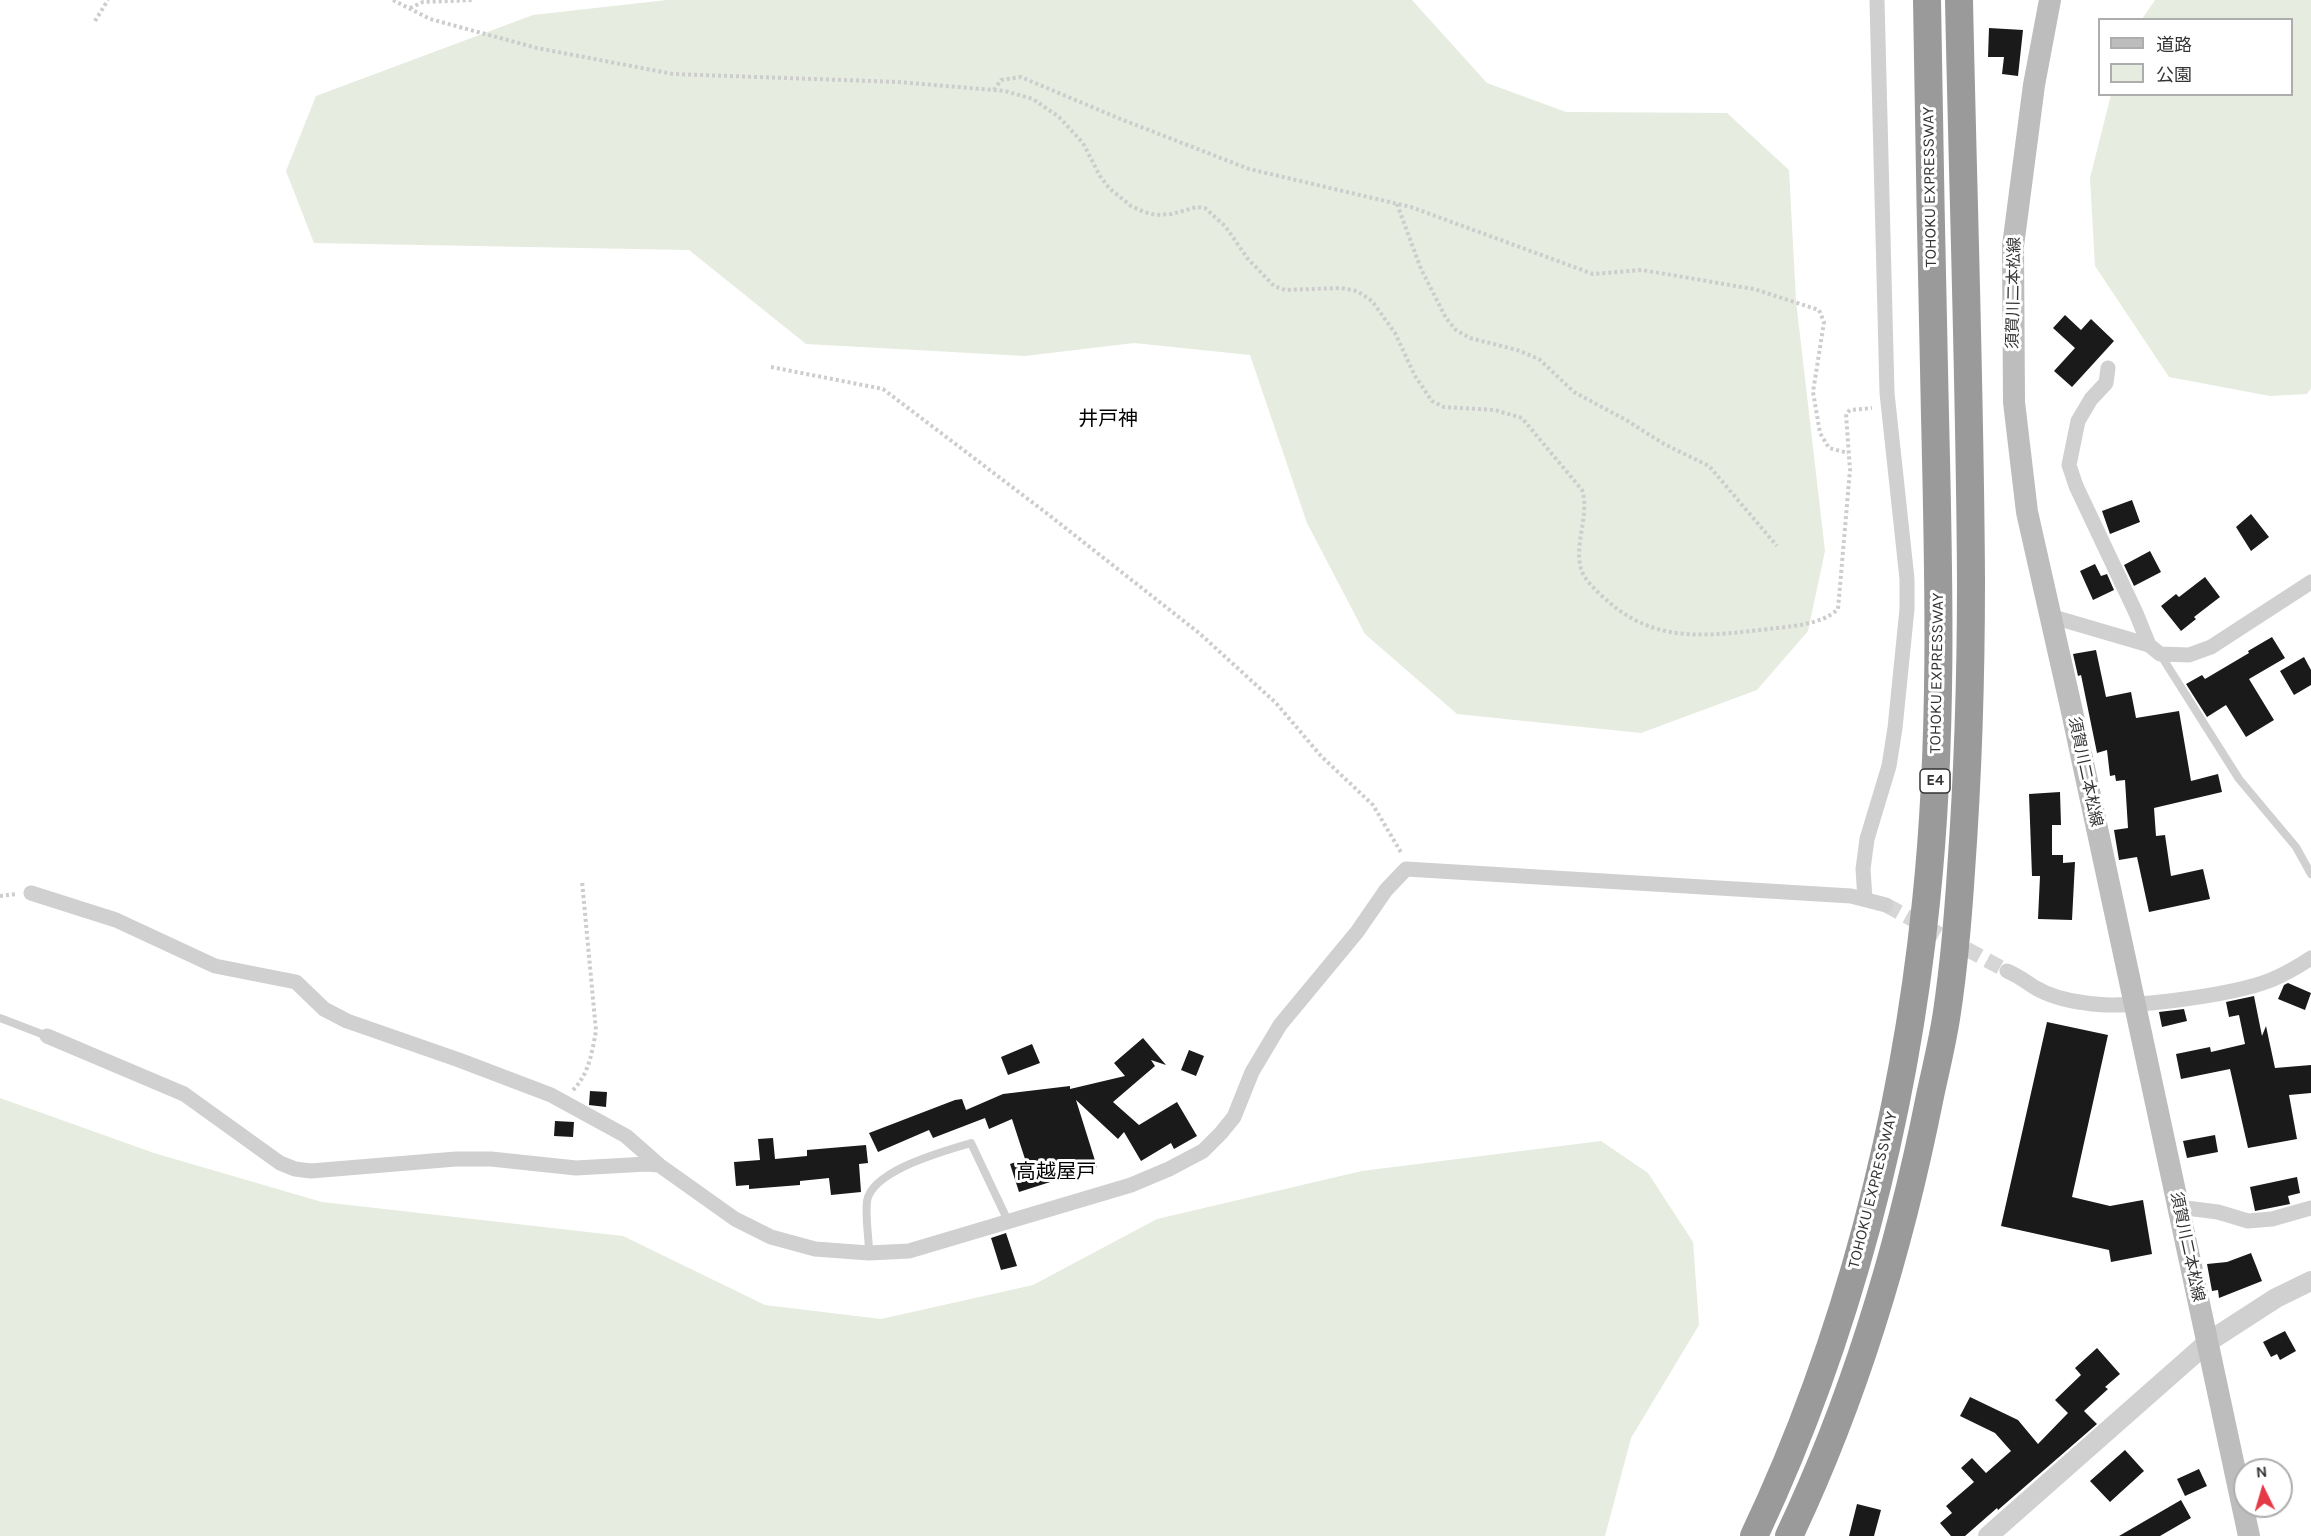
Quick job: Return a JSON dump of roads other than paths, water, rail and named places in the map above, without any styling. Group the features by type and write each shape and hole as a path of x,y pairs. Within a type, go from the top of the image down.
{"highway":[{"name":"TOHOKU EXPRESSWAY","path":"1754,1536 1780,1482 1818,1383 1850,1283 1884,1157 1912,1008 1926,903 1935,782 1938,643 1938,513 1927,0"},
{"name":"TOHOKU EXPRESSWAY","path":"1789,1536 1808,1495 1849,1390 1882,1294 1917,1164 1947,1011 1959,906 1967,785 1971,647 1971,512 1959,0"}],"main road":[{"name":"須賀川二本松線","path":"2050,0 2034,86 2013,246 2014,402 2027,512 2136,1003 2249,1536"}],"street":[{"path":"1865,899 1863,869 1867,839 1890,757 1907,609 1907,579 1889,408 1877,0"},
{"path":"2108,368 2106,383 2091,399 2078,421 2069,465 2076,486 2154,650"},
{"path":"2050,616 2154,650 2189,655 2211,647 2311,582"},
{"path":"31,893 116,920 215,966 296,982 324,1009 347,1021 459,1060 562,1101 626,1136 659,1165 735,1219 771,1237 815,1249 869,1253 909,1251 1131,1185 1203,1151 1234,1117 1252,1072 1280,1025 1357,932 1386,890 1406,869 1851,896 1886,905"},
{"path":"2007,971 2056,996 2088,1004 2136,1003 2211,994 2248,986 2271,980 2311,958"},
{"path":"46,1036 184,1094 280,1162 295,1168 311,1171 456,1159 491,1159 576,1168 659,1165"},
{"path":"2178,1207 2218,1212 2248,1221 2272,1219 2311,1208"},
{"path":"1988,1536 2208,1342 2276,1298 2311,1281"}],"lane":[{"path":"2154,650 2239,779 2296,847 2311,874"},
{"path":"0,1018 46,1036"},
{"path":"869,1253 867,1201 871,1190 888,1176 916,1161 971,1143 1008,1221"}],"tunnel":[{"path":"1886,905 2007,971"}],"district":[{"name":"井戸神","path":"1108,419"},
{"name":"高越屋戸","path":"1056,1172"}]}
